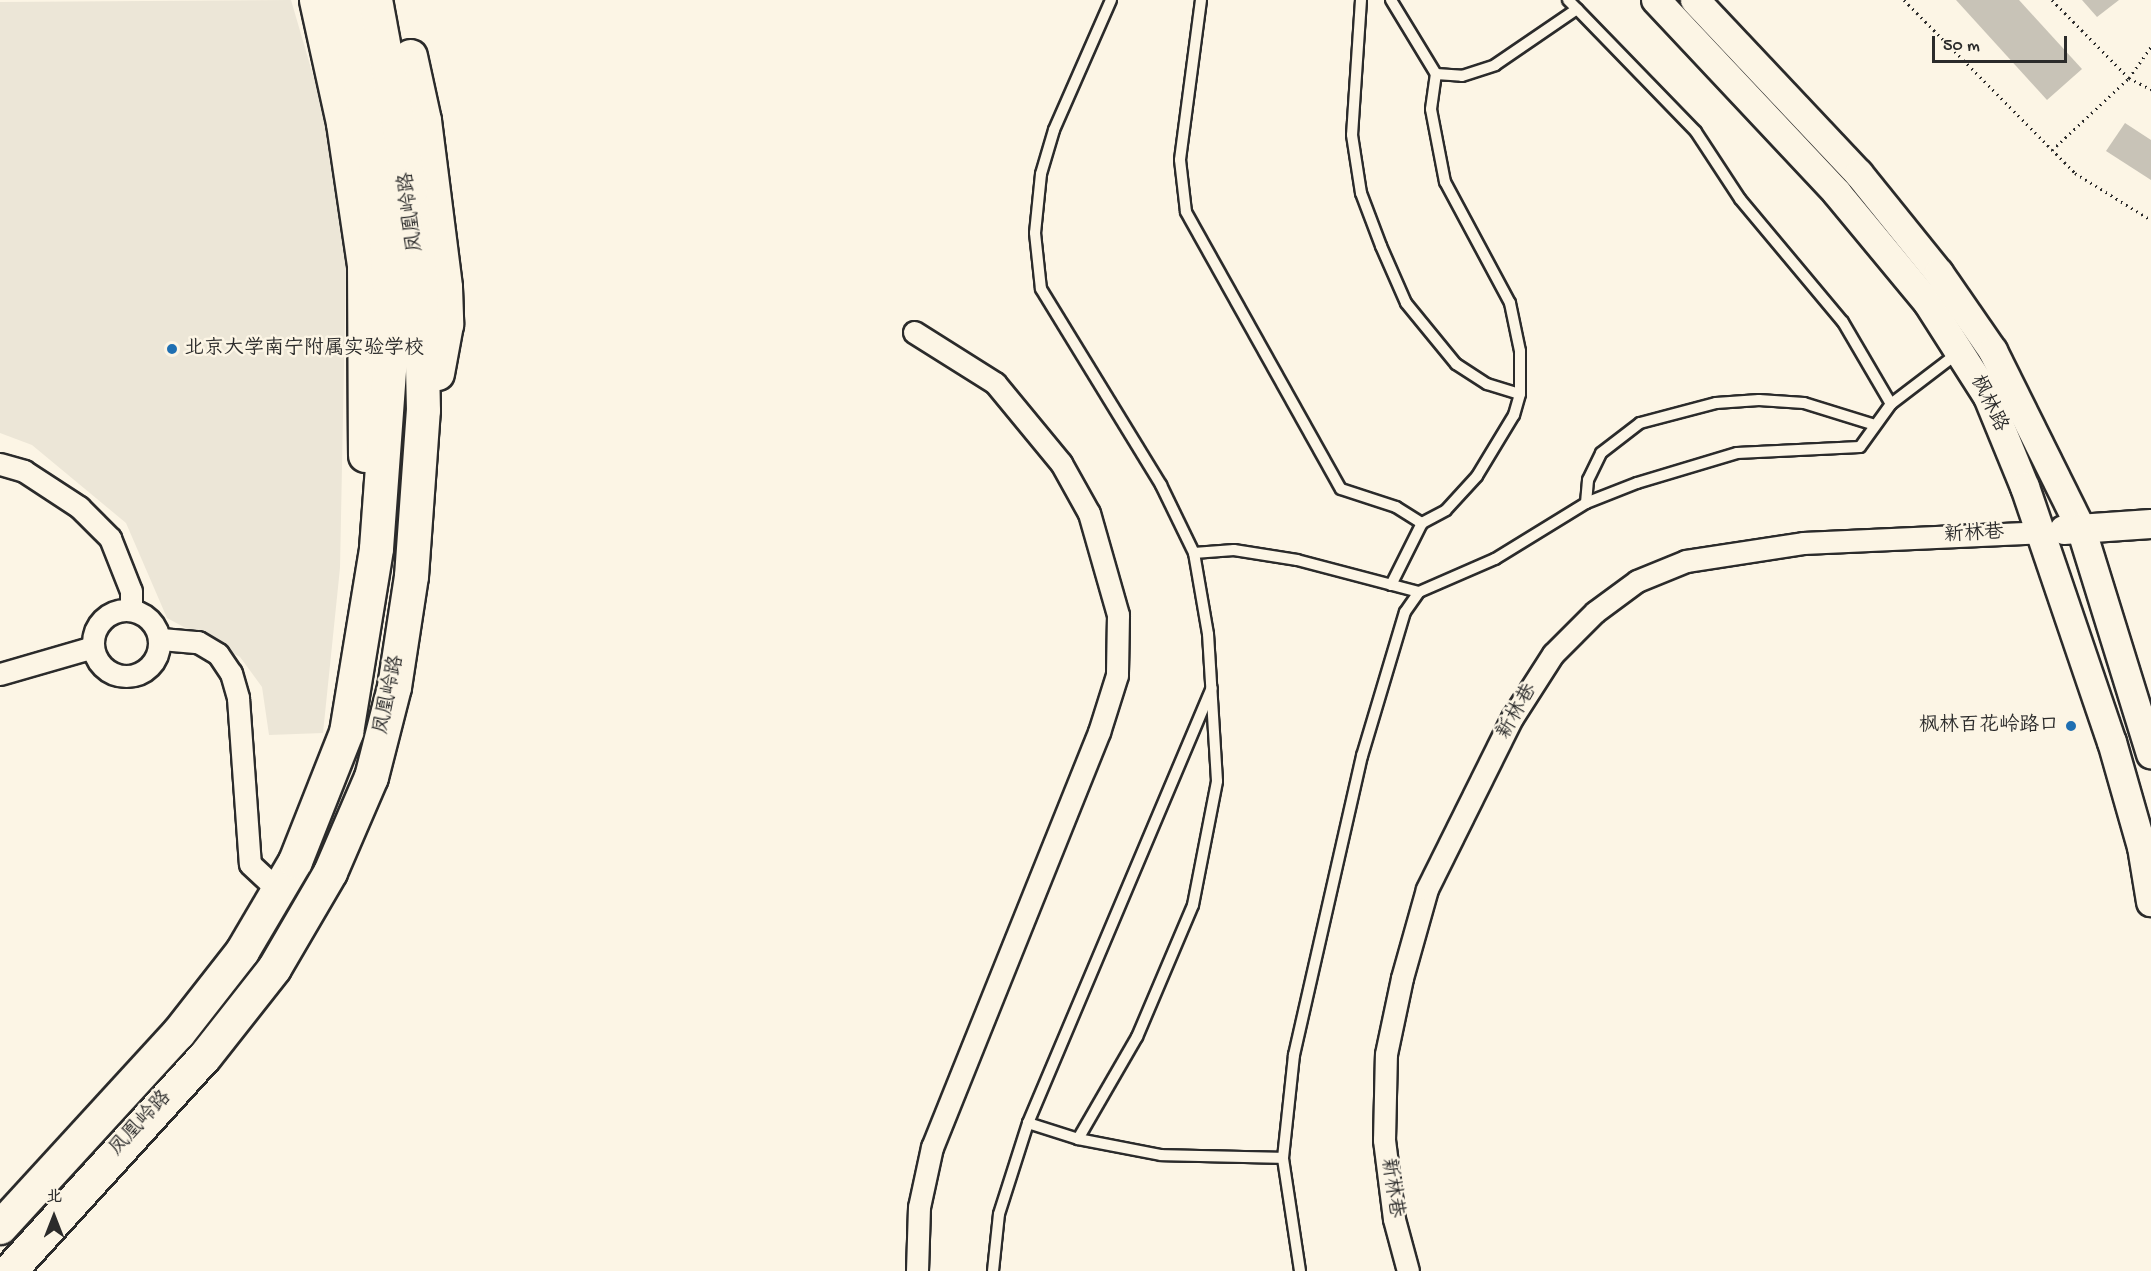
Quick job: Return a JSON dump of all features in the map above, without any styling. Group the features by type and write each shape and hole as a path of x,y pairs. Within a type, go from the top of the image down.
{"main road":[{"path":"316,0 343,123 364,265 364,435 372,581"},
{"path":"345,0 382,106"},
{"name":"凤凰岭路","path":"0,1227 186,1024 242,951 279,891 336,767 372,581 392,330 375,0"},
{"path":"398,0 424,120 445,287 446,324 421,460"},
{"name":"枫林路","path":"1656,0 1801,151 1961,351 1992,408 2041,532 2126,787 2151,902"},
{"name":"枫林路","path":"1695,0 1859,174 1940,273 2019,395 2081,528 2151,754"},
{"name":"凤凰岭路","path":"9,1271 241,1012 330,872 371,777 394,687 421,460 420,280 382,106"},
{"path":"2041,532 2151,524"}],"street":[{"path":"914,332 995,383 1061,464 1089,513 1118,615 1117,675 1099,732 932,1147 919,1207 917,1271"},
{"path":"0,464 24,471 79,507 110,538 130,591 131,610"},
{"name":"新林巷","path":"1408,1271 1394,1219 1384,1140 1386,1054 1402,978 1427,889 1512,718 1553,654 1595,612 1637,581 1686,561 1803,543 2041,532"},
{"path":"0,674 90,648 107,615 131,610 149,619 161,639 154,663 138,675 117,674 90,648"},
{"path":"161,639 198,642 219,654 231,674 238,698 250,864 279,891"}],"lane":[{"path":"1078,1139 1137,1037 1193,905 1216,781 1213,685 1194,553 1161,485 1041,289 1035,233 1041,174 1054,130 1111,0"},
{"path":"1201,0 1180,160 1186,212 1341,489 1396,507 1422,523"},
{"path":"1361,0 1352,135 1361,193 1381,246 1406,303 1456,364 1487,384 1520,394"},
{"path":"1390,585 1422,523 1446,510 1477,476 1514,415 1520,394 1520,351 1510,303 1444,182 1431,109 1436,74 1391,0"},
{"path":"1568,0 1696,132 1740,199 1843,322 1891,404"},
{"path":"1436,74 1462,76 1495,65 1577,9"},
{"path":"1300,1271 1283,1158 1294,1055 1312,964 1362,756 1405,612 1419,592 1495,559 1586,503 1737,453 1860,447 1872,424 1891,404 1961,351"},
{"path":"1586,503 1588,480 1601,453 1640,423 1716,403 1759,400 1803,403 1872,424"},
{"path":"1194,553 1234,550 1419,592"},
{"path":"993,1271 999,1214 1028,1123 1213,685"},
{"path":"1028,1123 1078,1139 1161,1155 1283,1158"}],"path":[{"path":"1904,0 2074,173 2151,220"},
{"path":"2052,0 2129,78 2151,89"},
{"path":"2052,150 2129,78 2151,46"}],"shaded area":[{"name":"北京大学南宁附属实验学校","path":"291,0 327,123 346,264 340,568 323,733 269,735 262,687 240,657 167,618 126,523 32,445 0,433 0,2"}],"building":[{"path":"1956,0 2019,0 2082,69 2047,100"},
{"path":"2082,0 2119,0 2097,17"},
{"path":"2125,123 2151,140 2151,180 2106,151"}],"place":[{"name":"北京大学南宁附属实验学校","path":"172,349"},
{"name":"枫林百花岭路口","path":"2071,726"}]}
